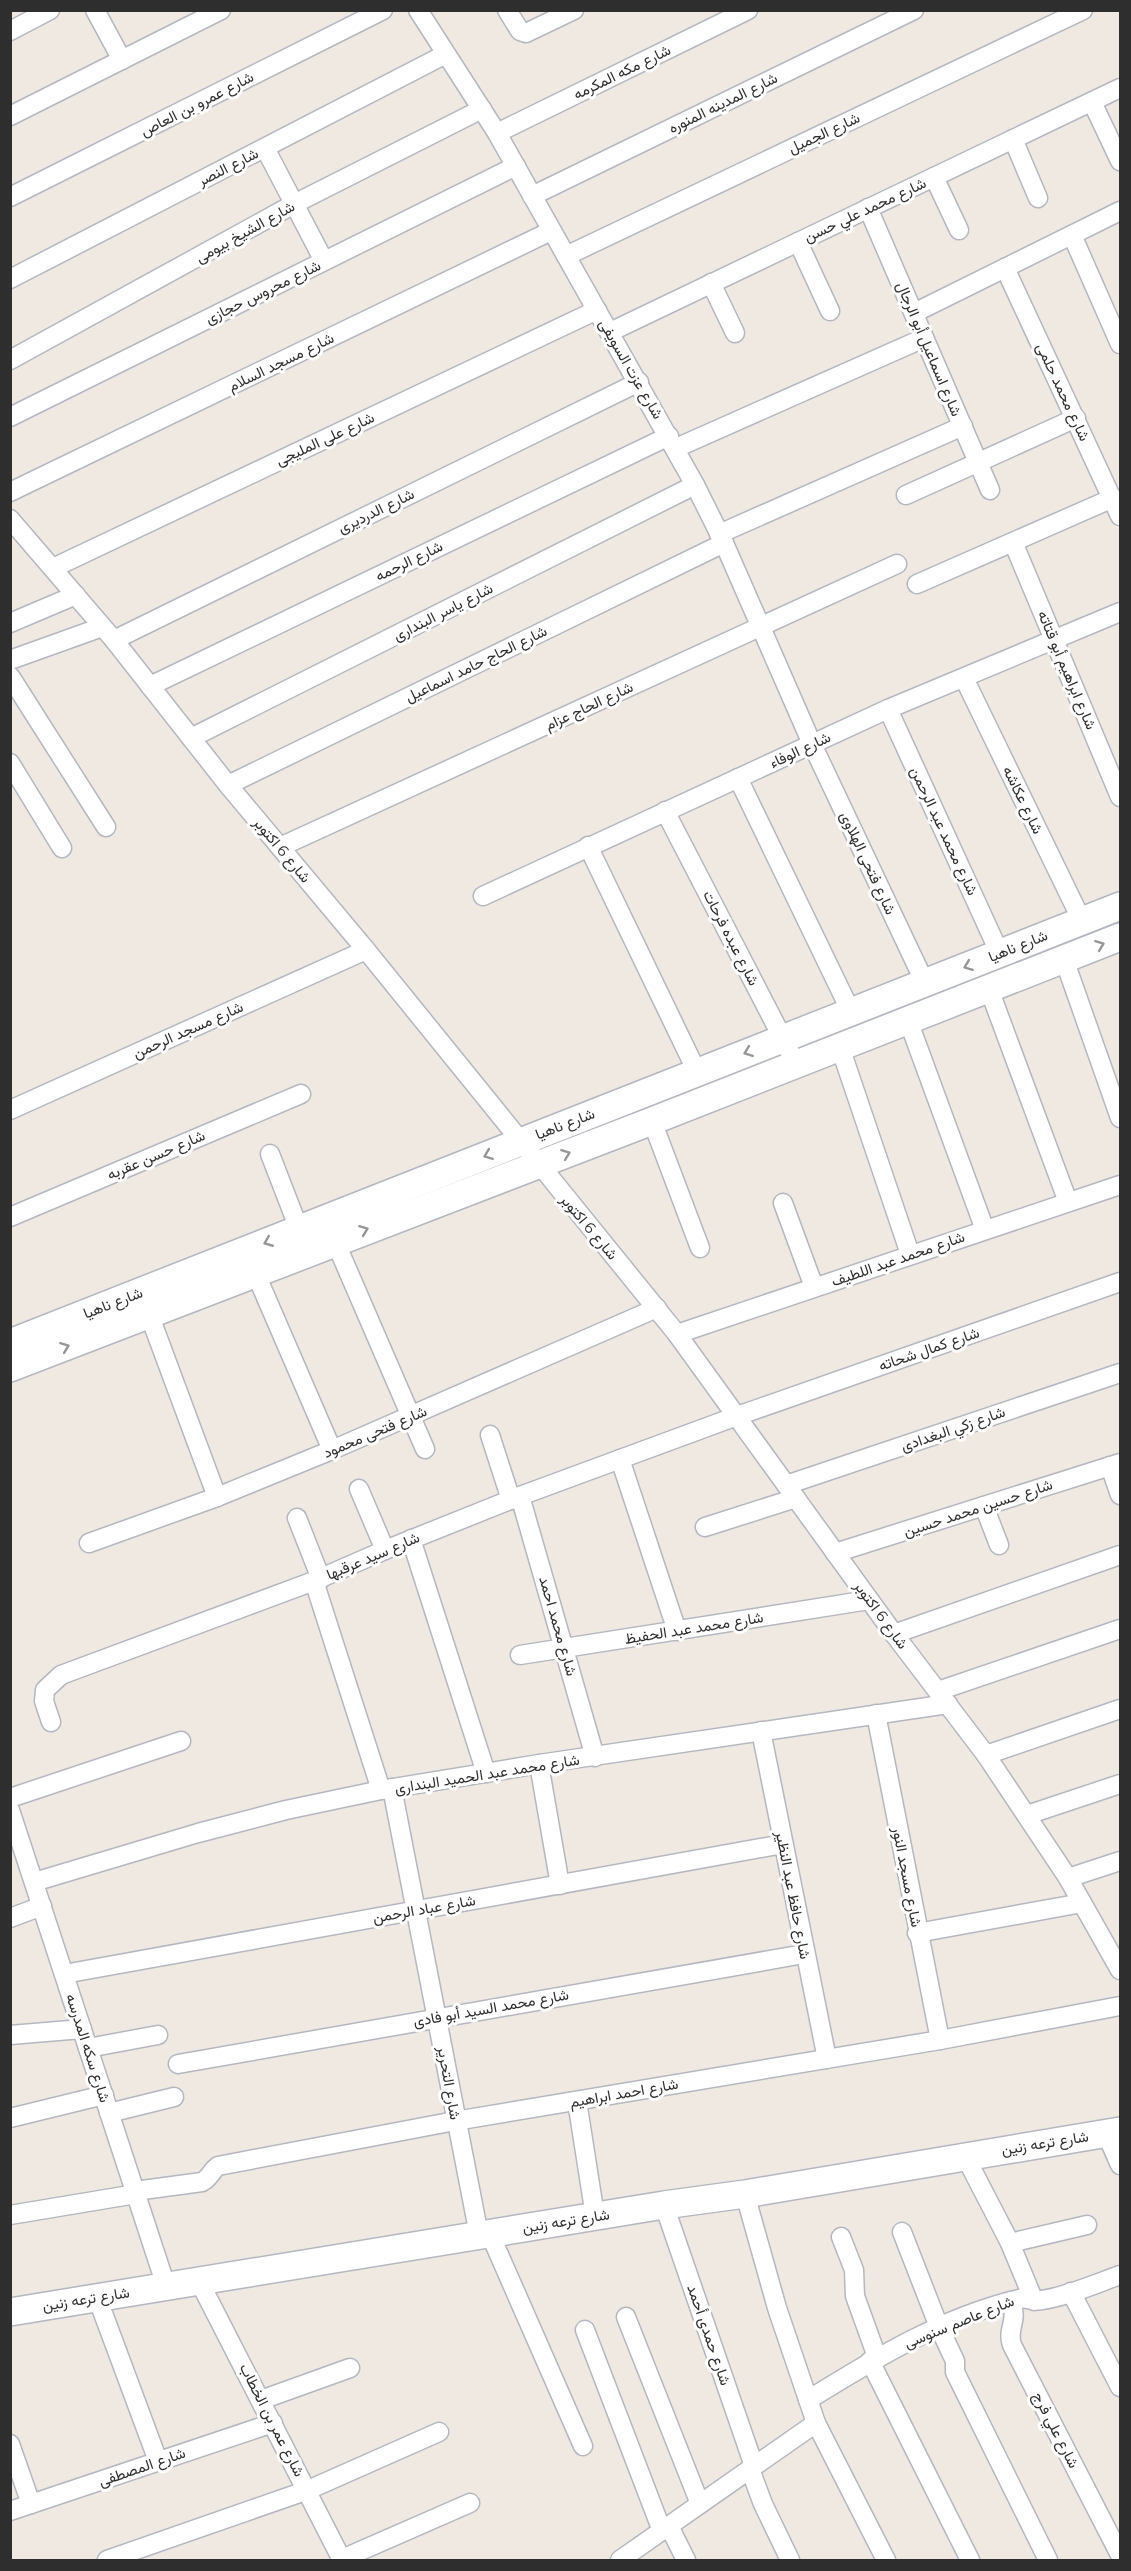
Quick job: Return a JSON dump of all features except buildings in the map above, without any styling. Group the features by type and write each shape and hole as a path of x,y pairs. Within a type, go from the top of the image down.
{"main road":[{"name":"شارع ناهيا","path":"10,1368 149,1314 203,1280 299,1229 1120,906"},
{"name":"شارع ناهيا","path":"10,1343 203,1280 255,1272 652,1121 1120,937"},
{"name":"شارع ترعه زنين","path":"10,2312 595,2216 745,2194 1113,2132"}],"street":[{"path":"10,31 50,10"},
{"path":"95,10 122,60"},
{"path":"10,116 221,10"},
{"name":"شارع عمرو بن العاص","path":"10,197 383,10"},
{"name":"شارع عزت السويفى","path":"418,10 497,133 672,442 721,538 812,744"},
{"path":"507,10 520,32 529,32 574,10"},
{"name":"شارع مكه المكرمه","path":"497,133 748,10"},
{"name":"شارع المدينه المنوره","path":"532,196 914,10"},
{"name":"شارع الجميل","path":"566,256 1083,10"},
{"name":"شارع النصر","path":"10,279 446,54"},
{"name":"شارع محمد علي حسن","path":"610,332 1120,88"},
{"path":"1092,102 1120,161"},
{"name":"شارع الشيخ بيومى","path":"10,360 294,204 482,109"},
{"path":"1013,140 1038,198"},
{"path":"265,148 324,261"},
{"name":"شارع محروس حجازى","path":"10,417 516,166"},
{"path":"934,177 959,230"},
{"name":"شارع اسماعيل أبو الرجال","path":"868,208 990,490"},
{"path":"914,313 1120,211"},
{"name":"شارع مسجد السلام","path":"10,492 552,231"},
{"path":"1072,235 1120,344"},
{"path":"798,242 830,310"},
{"name":"شارع محمد حلمى","path":"1005,268 1120,516"},
{"path":"711,283 735,333"},
{"name":"شارع على المليجى","path":"53,568 597,310"},
{"name":"شارع الرحمه","path":"150,686 672,442 924,338"},
{"name":"شارع الدرديرى","path":"10,660 108,633 639,382"},
{"path":"906,495 1076,418"},
{"name":"شارع الحاج حامد اسماعيل","path":"228,785 721,538 963,426"},
{"name":"شارع ياسر البندارى","path":"191,738 695,485"},
{"path":"917,584 1113,498"},
{"name":"شارع 6 اكتوبر","path":"14,528 53,568 108,633 228,785 657,1308 894,1634 986,1755 1068,1878 1118,1960"},
{"name":"شارع ابراهيم أبو قتاته","path":"1013,542 1120,797"},
{"name":"شارع الحاج عزام","path":"280,848 897,564"},
{"path":"10,623 76,595"},
{"name":"شارع الوفاء","path":"483,896 888,709 1120,612"},
{"path":"10,676 106,827"},
{"name":"شارع عكاشه","path":"964,678 1082,921"},
{"name":"شارع محمد عبد الرحمن","path":"888,709 1000,954"},
{"name":"شارع فتحى الهلاوى","path":"812,744 925,983"},
{"path":"10,763 62,848"},
{"path":"738,778 851,1012"},
{"name":"شارع عبده فرحات","path":"665,811 796,1064"},
{"path":"588,846 697,1072"},
{"name":"شارع مسجد الرحمن","path":"10,1110 366,951"},
{"path":"1064,959 1120,1118"},
{"path":"988,989 1068,1202"},
{"path":"908,1020 985,1230"},
{"path":"840,1047 910,1254"},
{"name":"شارع حسن عقربه","path":"10,1217 301,1094"},
{"path":"652,1121 700,1248"},
{"path":"270,1154 299,1229"},
{"name":"شارع محمد عبد اللطيف","path":"677,1334 1120,1185"},
{"path":"783,1203 814,1287"},
{"path":"335,1242 425,1449"},
{"path":"255,1272 332,1450"},
{"name":"شارع كمال شحاته","path":"737,1416 1120,1282"},
{"name":"شارع فتحى محمود","path":"89,1543 217,1497 332,1450 657,1308"},
{"path":"149,1314 217,1497"},
{"name":"شارع زكي البغدادى","path":"705,1527 791,1492 1120,1373"},
{"name":"شارع سيد عرقبها","path":"51,1722 44,1701 45,1690 61,1675 317,1580 411,1539 515,1498 737,1416"},
{"name":"شارع محمد احمد","path":"490,1435 515,1498 564,1648 596,1757"},
{"path":"620,1460 677,1631"},
{"path":"1115,1464 1120,1495"},
{"name":"شارع حسين محمد حسين","path":"835,1553 1115,1464"},
{"path":"359,1489 385,1550"},
{"path":"984,1506 999,1545"},
{"name":"شارع التحرير","path":"297,1518 386,1789 416,1911 455,2121 485,2234 583,2446"},
{"path":"411,1539 486,1773"},
{"path":"894,1634 1120,1555"},
{"name":"شارع محمد عبد الحفيظ","path":"520,1655 869,1600"},
{"name":"شارع محمد عبد الحميد البندارى","path":"34,1882 220,1827 286,1810 386,1789 876,1714 943,1698 1120,1629"},
{"path":"986,1755 1120,1709"},
{"name":"شارع مسجد النور","path":"876,1714 917,1933 940,2040"},
{"name":"شارع حافظ عبد النظير","path":"761,1731 826,2059"},
{"path":"10,1798 181,1741"},
{"path":"539,1764 560,1885"},
{"path":"1027,1815 1120,1784"},
{"name":"شارع سكه المدرسه","path":"10,1810 15,1837 34,1882 166,2286"},
{"name":"شارع عباد الرحمن","path":"64,1974 783,1844"},
{"path":"1068,1878 1120,1861"},
{"path":"917,1933 1082,1903"},
{"path":"10,1918 42,1906"},
{"name":"شارع محمد السيد أبو فادى","path":"178,2064 804,1954"},
{"name":"شارع احمد ابراهيم","path":"10,2216 202,2182 208,2179 218,2166 455,2121 940,2040 1120,2006"},
{"path":"10,2035 82,2029"},
{"path":"88,2048 158,2035"},
{"path":"10,2118 174,2097"},
{"path":"577,2101 595,2216"},
{"path":"1113,2132 1120,2164"},
{"path":"965,2156 1010,2243 1034,2301"},
{"path":"745,2194 777,2308 816,2423 886,2560"},
{"name":"شارع حمدى أحمد","path":"664,2205 763,2504 790,2560"},
{"path":"1010,2243 1087,2225"},
{"path":"902,2232 939,2327 955,2361 955,2372 1048,2560"},
{"path":"841,2237 854,2270 855,2296 874,2359 970,2560"},
{"name":"شارع عاصم سنوسى","path":"808,2400 874,2359 939,2327 1011,2301 1022,2298 1034,2301 1071,2292 1120,2275"},
{"name":"شارع عمر بن الخطاب","path":"199,2281 342,2560"},
{"path":"1071,2292 1120,2387"},
{"path":"97,2297 158,2461"},
{"name":"شارع علي فرج","path":"1011,2301 1015,2313 1010,2331 1012,2345 1120,2555"},
{"path":"626,2317 700,2504"},
{"path":"585,2330 665,2529 686,2560"},
{"path":"261,2400 350,2368"},
{"name":"شارع المصطفى","path":"10,2511 273,2423"},
{"path":"620,2560 816,2423"},
{"path":"107,2560 308,2490 440,2432"},
{"path":"10,2444 31,2504"},
{"path":"342,2560 470,2503"}]}
